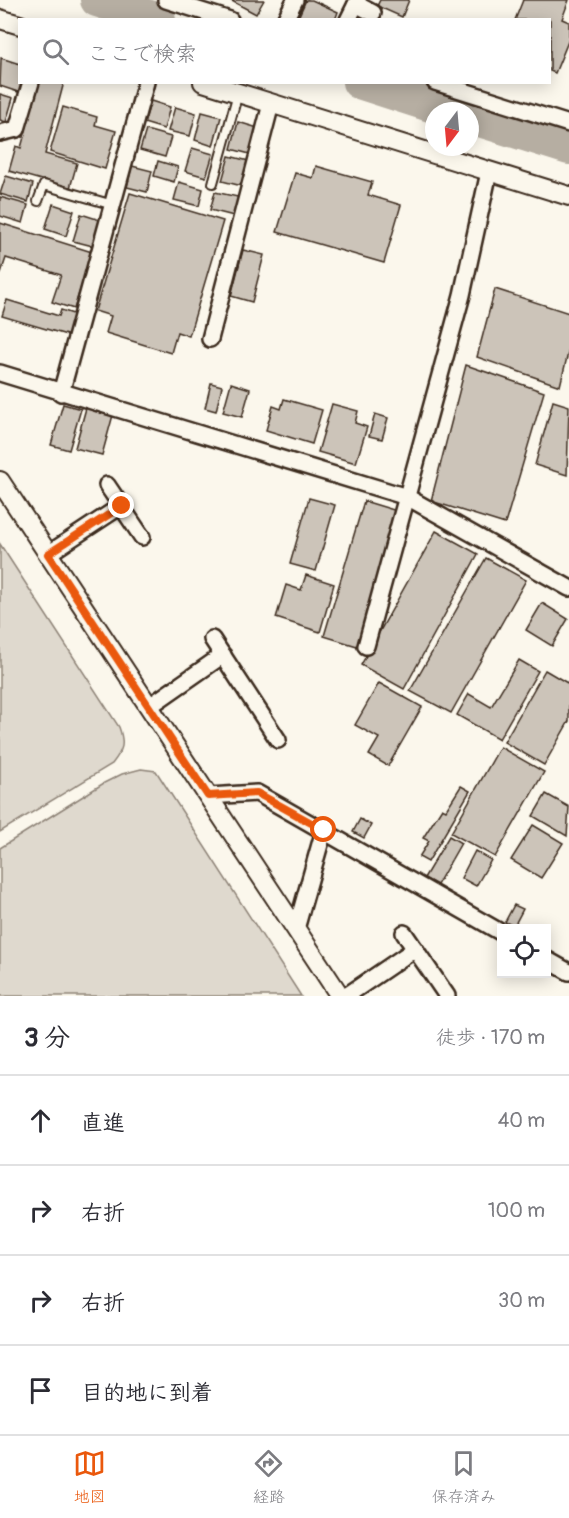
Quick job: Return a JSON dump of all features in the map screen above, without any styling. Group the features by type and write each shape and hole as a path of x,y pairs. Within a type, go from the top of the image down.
{"street":[{"path":"166,0 194,15 216,18"},
{"path":"286,18 295,0"},
{"path":"349,18 357,2 373,13"},
{"path":"0,19 18,24"},
{"path":"0,133 16,129 29,84"},
{"path":"61,393 145,84"},
{"path":"209,84 569,196"},
{"path":"441,84 569,124"},
{"path":"210,339 271,104"},
{"path":"366,646 462,295 489,172"},
{"path":"0,373 407,497 569,588"},
{"path":"0,481 340,996"},
{"path":"107,485 142,537"},
{"path":"48,554 122,506"},
{"path":"212,639 278,740"},
{"path":"150,706 223,655"},
{"path":"208,796 257,793 497,931"},
{"path":"296,929 324,830"},
{"path":"404,933 447,996"},
{"path":"346,996 415,950"},
{"path":"551,962 569,972"}],"lane":[{"path":"213,183 238,93"},
{"path":"38,201 44,186 113,205"}],"shaded area":[{"path":"0,544 119,727 122,742 121,751 112,764 0,832"},
{"path":"141,769 156,771 301,996 0,996 0,848 104,783 122,774"}],"building":[{"path":"230,0 264,0 256,14"},
{"path":"306,0 312,0 338,12 336,18 298,18"},
{"path":"380,0 409,0 402,17 377,6"},
{"path":"523,0 569,0 562,19 569,22 569,39 555,73 551,71 551,18 516,18"},
{"path":"1,58 18,63 18,84 23,84 21,93 0,86"},
{"path":"38,84 63,84 45,154 77,163 70,188 9,171 16,146 21,148"},
{"path":"0,94 13,98 6,122 0,120"},
{"path":"151,101 170,107 164,129 144,123"},
{"path":"63,107 97,117 95,125 116,131 105,169 50,152"},
{"path":"175,107 196,113 190,136 168,131"},
{"path":"202,112 221,117 213,146 195,140"},
{"path":"238,122 258,128 250,154 231,149"},
{"path":"146,130 171,137 165,157 140,150"},
{"path":"192,148 213,154 206,177 185,171"},
{"path":"229,156 249,161 242,186 222,181"},
{"path":"158,161 178,167 174,182 154,176"},
{"path":"132,166 152,171 147,192 127,187"},
{"path":"316,166 372,182 368,195 401,205 384,263 277,232 295,173 313,178"},
{"path":"6,176 33,184 28,202 0,194"},
{"path":"179,182 203,189 199,206 174,200"},
{"path":"215,192 238,197 234,216 210,210"},
{"path":"130,193 223,221 189,336 177,332 171,353 106,333 111,316 95,311"},
{"path":"0,197 28,205 23,223 0,216"},
{"path":"53,204 74,211 66,236 45,229"},
{"path":"81,214 100,220 93,246 73,241"},
{"path":"0,223 92,252 74,309 52,302 61,275 6,258 0,276"},
{"path":"243,250 264,255 252,302 231,296"},
{"path":"495,289 569,313 569,349 560,386 477,357"},
{"path":"7,300 59,316 61,310 76,315 70,336 2,316"},
{"path":"466,365 544,392 505,524 431,501"},
{"path":"211,383 222,386 216,411 205,408"},
{"path":"231,383 250,389 242,417 223,412"},
{"path":"284,399 322,410 312,444 266,430 273,406 281,409"},
{"path":"553,401 569,406 567,475 535,465"},
{"path":"63,404 81,409 69,450 51,445"},
{"path":"332,404 358,411 355,423 367,427 356,463 318,452"},
{"path":"86,408 113,415 102,455 75,448"},
{"path":"375,414 388,418 382,439 369,436"},
{"path":"309,498 335,505 316,571 290,564"},
{"path":"364,501 397,511 357,646 324,636"},
{"path":"436,531 478,554 404,689 361,665"},
{"path":"486,558 526,580 451,713 410,691"},
{"path":"306,575 334,584 320,632 276,618 286,585 301,590"},
{"path":"542,603 568,619 552,646 526,630"},
{"path":"519,660 538,671 499,739 457,715 469,694 491,707"},
{"path":"545,670 569,684 569,721 544,765 504,742"},
{"path":"379,683 422,707 388,766 369,755 379,738 355,725"},
{"path":"500,747 544,772 495,857 451,833"},
{"path":"461,786 470,791 428,862 419,857 429,841 423,838 442,808 446,810"},
{"path":"546,794 569,807 567,836 533,816"},
{"path":"360,819 371,825 364,838 353,832"},
{"path":"533,825 563,843 541,878 511,860"},
{"path":"449,836 461,843 437,885 424,878"},
{"path":"475,851 491,860 476,886 461,878"},
{"path":"514,905 523,909 515,924 505,922"}],"waterway":[{"path":"97,0 153,18"},
{"path":"365,84 425,103"},
{"path":"479,120 569,148"}],"route":[{"path":"122,506 48,554 208,796 257,793 324,830"}]}
